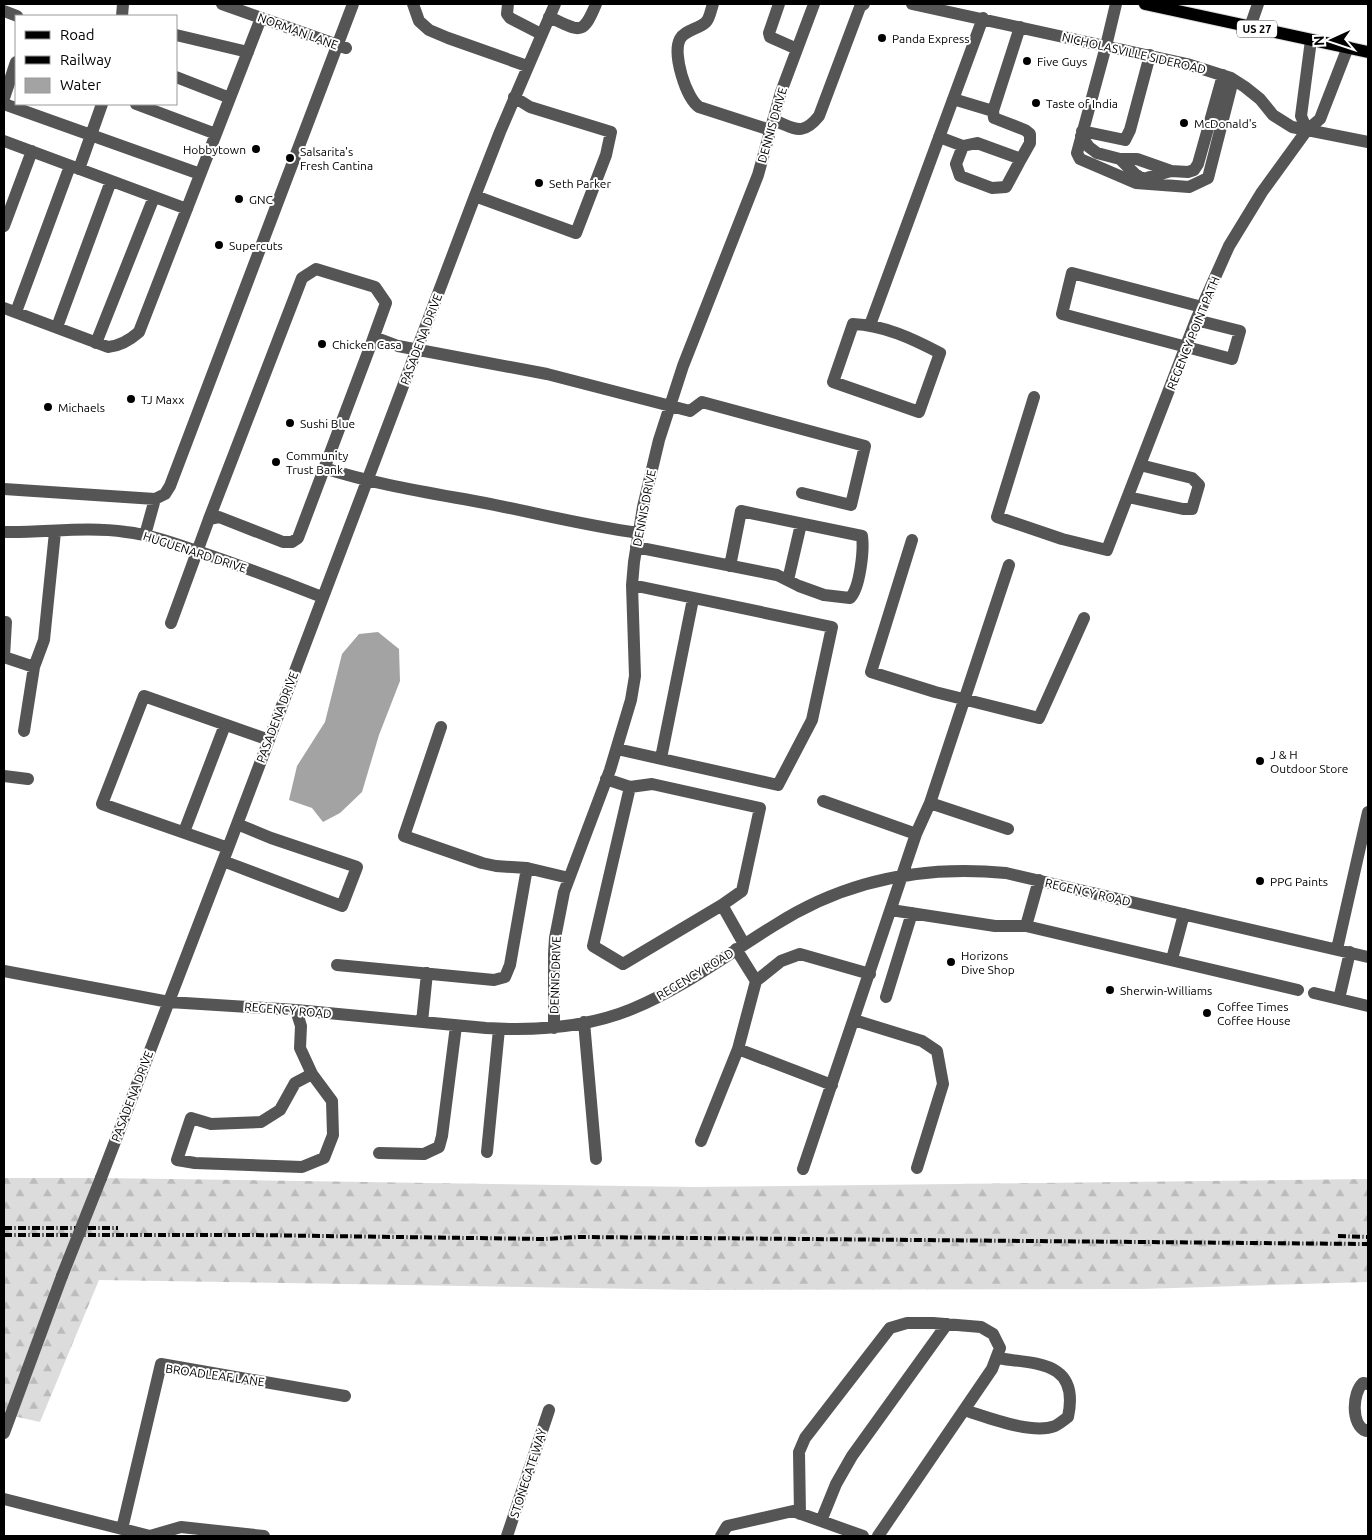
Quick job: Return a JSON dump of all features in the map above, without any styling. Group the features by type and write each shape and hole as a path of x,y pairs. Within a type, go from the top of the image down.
{"main road":[{"name":"US 27","path":"1145,4 1164,6 1250,27 1368,52"}],"street":[{"name":"NORMAN LANE","path":"222,4 250,9 261,18 342,47"},
{"path":"4,489 156,499 165,494 170,486 342,47 353,4"},
{"path":"414,4 419,21 429,30 527,66"},
{"path":"508,4 507,14 510,18 541,34"},
{"name":"PASADENA DRIVE","path":"4,1433 62,1276 228,848 475,196 514,97 554,4"},
{"path":"549,17 576,28 581,28 587,24 596,4"},
{"path":"713,4 706,22 683,35 678,45 678,55 688,93 694,104 699,107 771,125 802,130 810,127 819,116 860,8 864,4"},
{"path":"779,4 769,33 770,37 798,48"},
{"name":"DENNIS DRIVE","path":"554,1028 555,938 564,892 617,749 632,700 635,676 632,586 643,507 669,406 758,175 781,92 814,4"},
{"name":"NICHOLASVILLE SIDEROAD","path":"912,4 942,6 983,18 1187,64 1245,86 1260,99 1273,115 1292,127 1368,142"},
{"path":"1116,4 1081,134 1077,153 1080,159 1136,184 1189,187 1208,178 1228,78"},
{"path":"1250,27 1258,4"},
{"path":"4,308 108,347 130,339 139,332 261,18"},
{"path":"870,325 983,18"},
{"path":"963,146 956,164 960,176 992,188 1006,187 1030,143 1030,134 994,118 993,111 1020,26"},
{"path":"178,35 248,52"},
{"path":"1307,130 1301,116 1312,40"},
{"name":"REGENCY POINT PATH","path":"1034,397 997,517 1062,539 1107,550 1196,320 1229,246 1262,192 1307,130 1320,119 1348,47"},
{"path":"1081,134 1125,140 1130,130 1150,55"},
{"path":"4,98 15,65"},
{"path":"178,78 230,98"},
{"path":"1081,134 1089,147 1097,153 1120,159 1137,159 1171,171 1188,172 1194,170 1198,164 1228,78"},
{"path":"475,196 576,233 606,155 611,132 530,106 514,97"},
{"path":"953,99 993,111"},
{"path":"4,104 200,174"},
{"path":"16,312 75,167 91,135 102,105"},
{"path":"139,105 216,134"},
{"path":"939,137 963,146 977,143 1021,160"},
{"path":"4,141 187,209"},
{"path":"4,226 32,152"},
{"path":"1120,159 1143,179 1171,171"},
{"path":"57,328 111,181"},
{"path":"96,343 154,197"},
{"path":"171,623 209,519 302,278 316,269 375,287 386,303 298,538 292,542 283,542 219,517 209,519"},
{"path":"1196,320 1240,331 1232,359 1062,314 1072,273 1202,307"},
{"path":"853,324 870,325 915,340 940,353 919,412 832,382 853,324"},
{"path":"373,339 398,346 546,374 690,411 702,402 864,446 851,505 802,493"},
{"path":"1128,496 1183,510 1192,509 1199,485 1192,478 1140,465"},
{"path":"324,468 408,490 638,533"},
{"path":"145,535 156,499"},
{"path":"636,547 730,566 777,575 799,586 824,595 850,598 856,590 864,546 862,536 741,511 730,566"},
{"path":"788,580 801,524"},
{"name":"HUGUENARD DRIVE","path":"4,532 93,530 145,535 197,551 322,597"},
{"path":"24,731 34,668 44,640 55,532"},
{"path":"912,540 871,672 964,700 1039,718 1084,618"},
{"path":"803,1169 916,834 930,803 1009,565"},
{"path":"617,749 778,785 812,720 832,627 632,586"},
{"path":"661,758 693,599"},
{"path":"4,622 6,622 4,657 34,668"},
{"path":"228,848 102,804 144,696 269,740"},
{"path":"184,832 225,725"},
{"path":"442,727 404,836 482,864 528,868 569,878"},
{"path":"4,776 28,778"},
{"path":"606,779 630,786 652,784 760,808 742,891 623,964 593,946 630,786"},
{"path":"823,801 916,834"},
{"path":"930,803 1008,829"},
{"path":"1337,949 1368,812"},
{"path":"223,860 342,906 357,867 271,838 237,824"},
{"path":"337,965 494,980 505,976 510,965 528,868"},
{"name":"REGENCY ROAD","path":"4,971 169,1002 296,1010 499,1029 554,1028 630,1010 662,996 776,923 825,898 875,881 904,874 952,870 1006,873 1368,957"},
{"path":"1026,926 1038,880"},
{"path":"722,905 756,981"},
{"path":"891,910 995,926 1026,926 1298,990"},
{"path":"886,997 912,913"},
{"path":"1172,959 1184,914"},
{"path":"1339,999 1350,952"},
{"path":"701,1141 738,1049 756,981 781,961 800,954 870,974"},
{"path":"422,1022 427,973"},
{"path":"1314,993 1368,1006"},
{"path":"296,1010 301,1026 300,1048 312,1074 332,1101 334,1135 324,1158 302,1167 195,1164 177,1160 191,1118 211,1124 262,1122 280,1110 295,1083 312,1074"},
{"path":"854,1020 922,1041 937,1052 943,1084 917,1168"},
{"path":"584,1022 596,1159"},
{"path":"379,1154 424,1154 439,1147 456,1026"},
{"path":"487,1152 499,1029"},
{"path":"738,1049 832,1085"},
{"path":"800,1514 799,1452 805,1438 890,1328 907,1323 981,1327 993,1334 1000,1348 992,1369 878,1536"},
{"path":"821,1521 836,1484 852,1456 947,1324"},
{"path":"964,1410 1028,1428 1041,1429 1055,1426 1068,1418 1071,1403 1068,1385 1060,1373 1046,1366 996,1358"},
{"name":"BROADLEAF LANE","path":"122,1529 161,1364 345,1396"},
{"path":"1368,1384 1363,1383 1359,1387 1355,1409 1356,1420 1360,1429 1368,1430"},
{"name":"STONEGATE WAY","path":"507,1536 549,1410"},
{"path":"4,1499 150,1536 181,1527 264,1536"},
{"path":"721,1536 727,1526 793,1511 863,1536"}],"green space":[{"path":"4,1178 693,1187 1368,1179 1368,1282 1142,1289 699,1290 99,1280 40,1422 4,1414"}],"water":[{"path":"378,632 399,649 400,681 379,735 362,792 340,813 323,822 312,808 289,800 297,766 325,722 342,654 359,634"}],"railway":[{"path":"4,1228 118,1228"},
{"path":"4,1235 251,1235 545,1239 578,1237 1368,1244"},
{"path":"1338,1236 1368,1237"}],"place":[{"name":"Panda Express","path":"882,38"},
{"name":"Five Guys","path":"1027,61"},
{"name":"Taste of India","path":"1036,103"},
{"name":"McDonald's","path":"1184,123"},
{"name":"Hobbytown","path":"256,149"},
{"name":"Salsarita's Fresh Cantina","path":"290,158"},
{"name":"Seth Parker","path":"539,183"},
{"name":"GNC","path":"239,199"},
{"name":"Supercuts","path":"219,245"},
{"name":"Chicken Casa","path":"322,344"},
{"name":"TJ Maxx","path":"131,399"},
{"name":"Michaels","path":"48,407"},
{"name":"Sushi Blue","path":"290,423"},
{"name":"Community Trust Bank","path":"276,462"},
{"name":"J & H Outdoor Store","path":"1260,761"},
{"name":"PPG Paints","path":"1260,881"},
{"name":"Horizons Dive Shop","path":"951,962"},
{"name":"Sherwin-Williams","path":"1110,990"},
{"name":"Coffee Times Coffee House","path":"1207,1013"}]}
